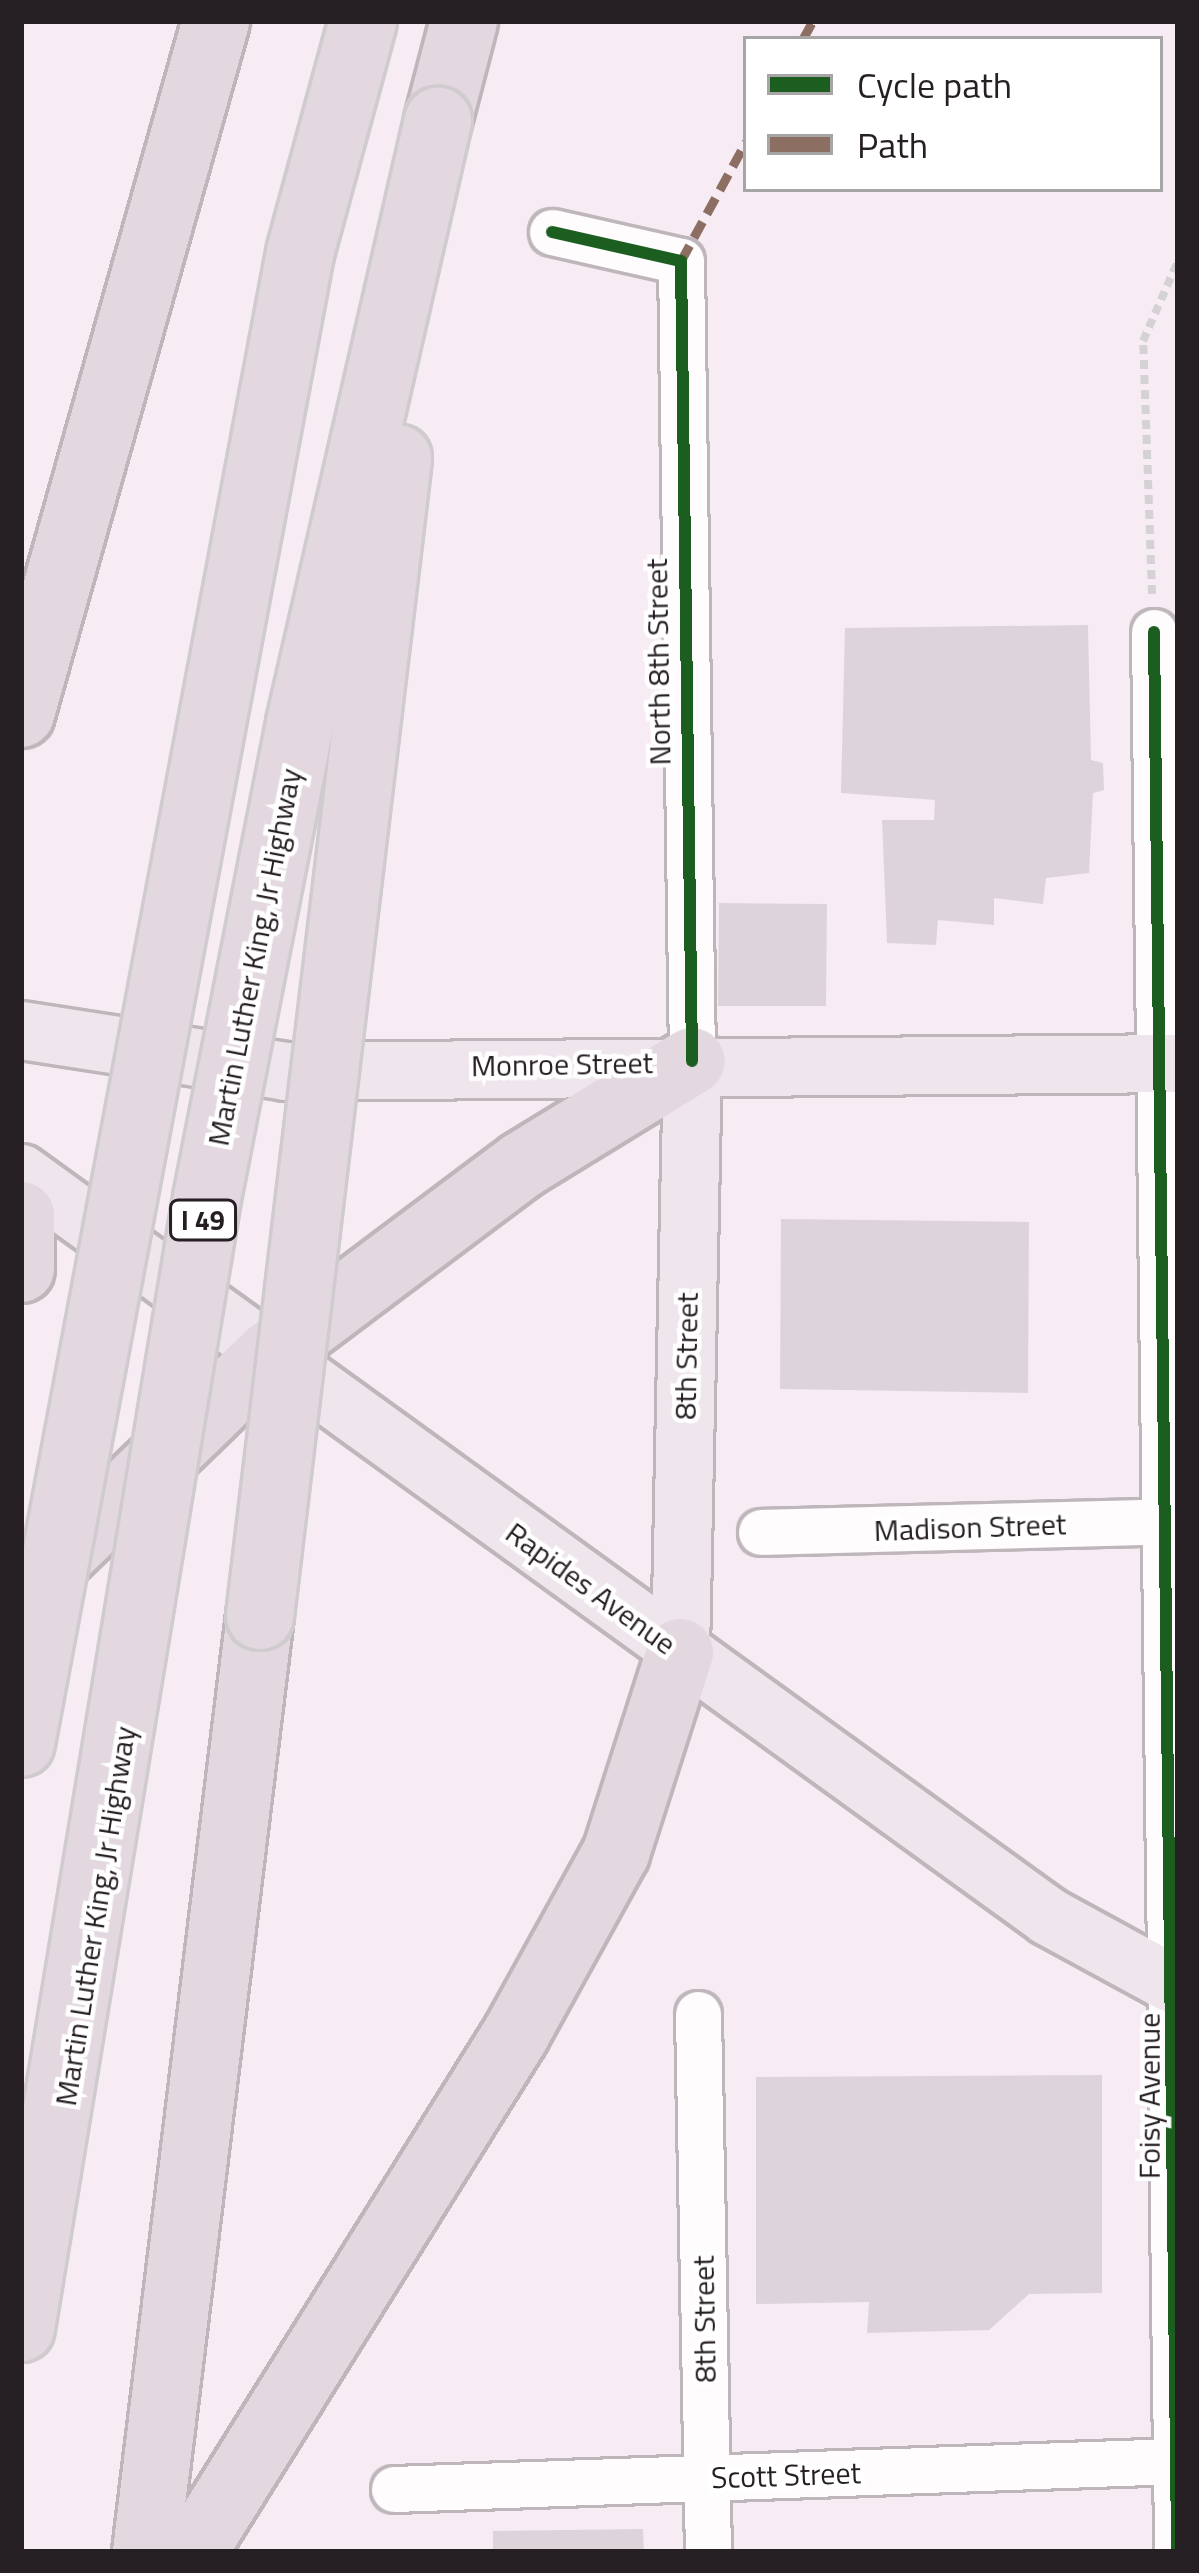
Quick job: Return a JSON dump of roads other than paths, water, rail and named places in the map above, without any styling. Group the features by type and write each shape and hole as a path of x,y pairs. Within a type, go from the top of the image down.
{"highway":[{"path":"21,714 216,21"},
{"path":"21,1743 296,276 362,21"},
{"name":"Martin Luther King, Jr Highway","path":"21,2328 207,1198 299,723 464,21"},
{"path":"146,2552 438,121"},
{"path":"21,1598 269,1355 541,1152 692,1061"},
{"path":"21,1216 21,1269"},
{"path":"193,2552 263,2432 516,2034 616,1853 680,1652"}],"main road":[{"name":"Monroe Street","path":"21,1030 285,1071 692,1061 1172,1063"},
{"name":"8th Street","path":"680,1652 692,1061"},
{"name":"Rapides Avenue","path":"21,1172 1048,1916 1175,1986"}],"street":[{"name":"North 8th Street","path":"551,232 681,261 692,1061"},
{"name":"Foisy Avenue","path":"1154,632 1172,1063 1177,2552"},
{"name":"Madison Street","path":"761,1532 1173,1521"},
{"name":"8th Street","path":"698,2014 708,2552"},
{"name":"Scott Street","path":"394,2489 1177,2461"}]}
